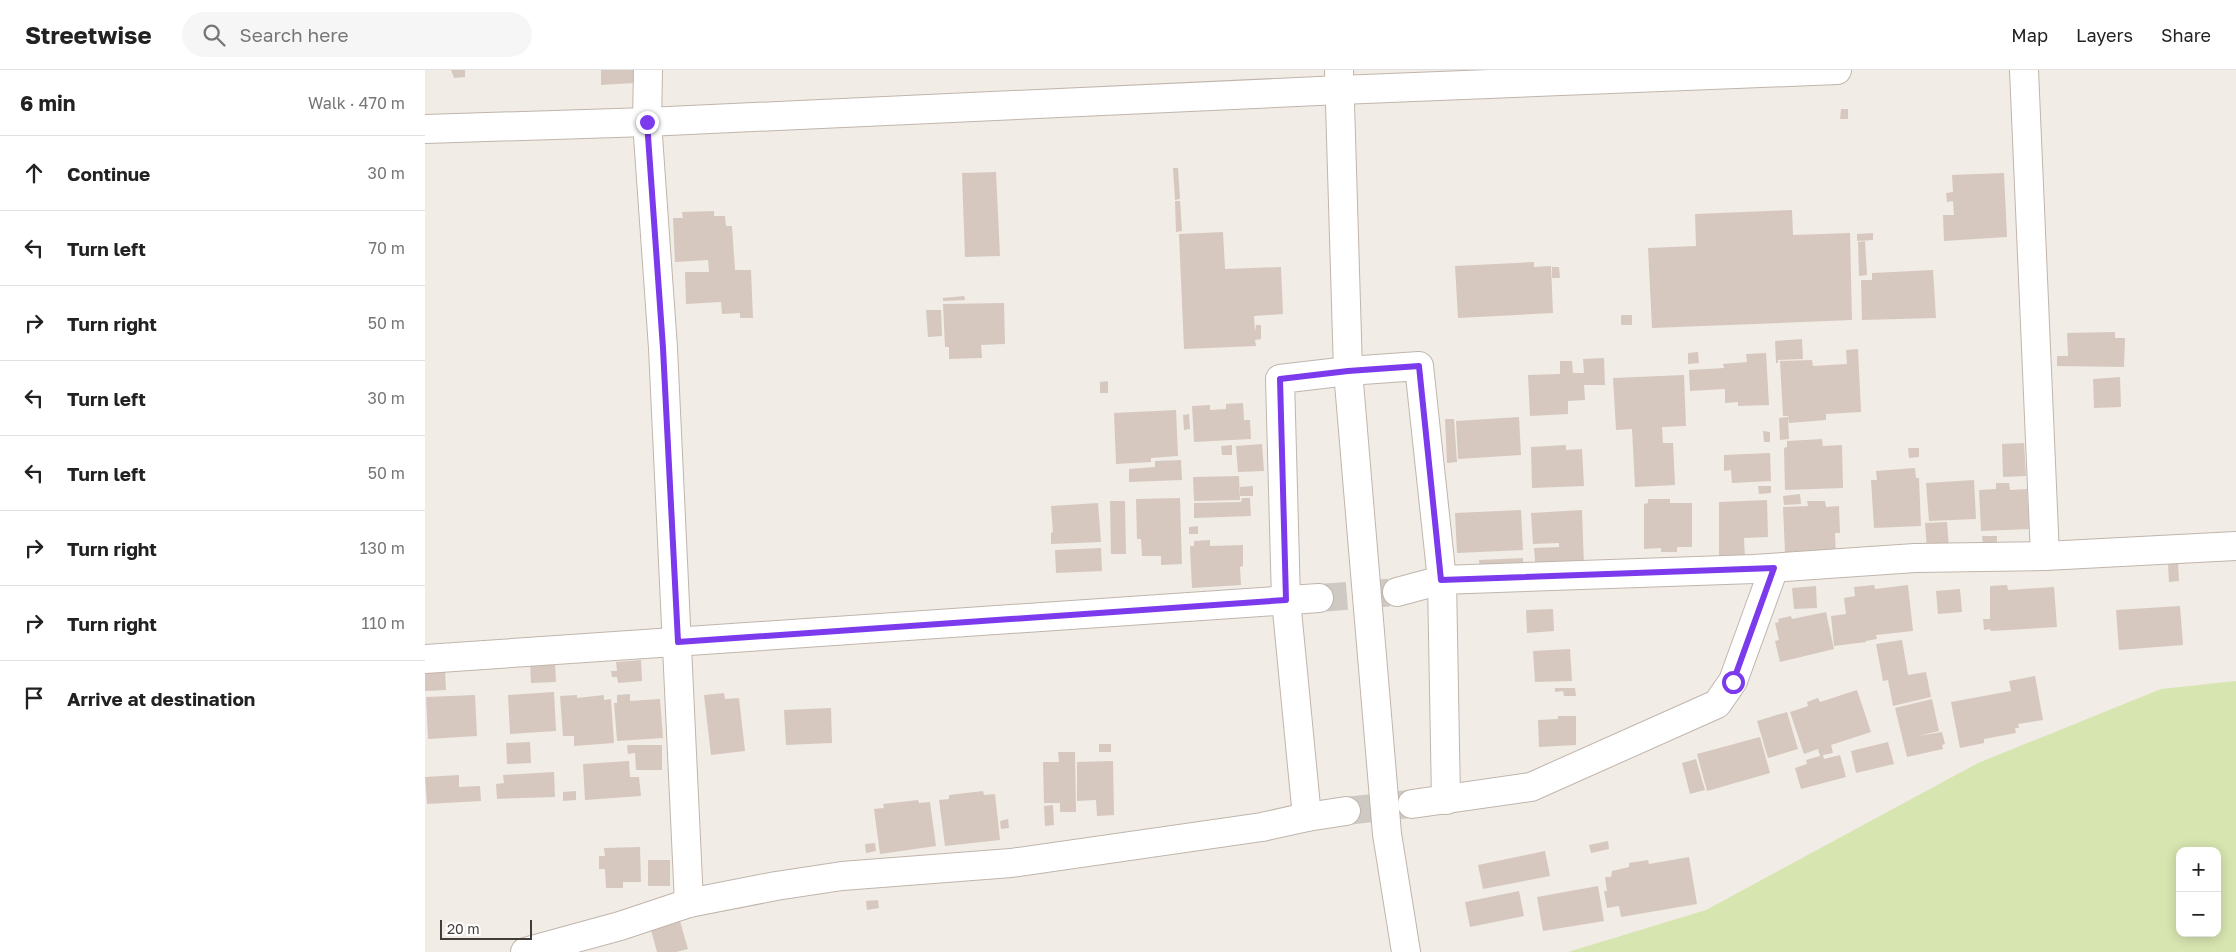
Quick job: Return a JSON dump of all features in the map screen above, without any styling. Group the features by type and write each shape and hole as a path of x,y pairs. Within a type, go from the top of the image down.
{"street":[{"path":"648,70 647,122 663,348 689,902"},
{"path":"425,129 647,122 1339,80 1837,70"},
{"path":"2024,70 2045,556"},
{"path":"1339,80 1348,371 1387,834 1406,952"},
{"path":"1307,817 1286,600 1280,379 1348,371 1419,366 1441,580 1446,800"},
{"path":"1397,592 1441,580 1774,568 1915,558 2045,556 2236,546"},
{"path":"1412,804 1531,786 1717,704 1733,682 1774,568"},
{"path":"425,659 1319,598"},
{"path":"525,952 620,926 689,902 776,886 842,876 1011,863 1262,827 1346,811"}],"green space":[{"path":"2236,681 2236,952 1568,952 1706,910 1978,763 2161,689"}],"building":[{"path":"451,70 465,70 465,77 454,78"},
{"path":"601,70 633,70 634,83 601,85"},
{"path":"1841,109 1848,109 1848,119 1840,119"},
{"path":"1173,168 1178,168 1180,199 1175,200"},
{"path":"996,172 1000,256 965,257 962,173"},
{"path":"2004,173 2007,237 1944,241 1943,215 1954,215 1953,201 1947,202 1946,193 1953,192 1952,175"},
{"path":"1175,201 1180,201 1182,231 1176,232"},
{"path":"1792,210 1793,235 1850,233 1852,320 1652,328 1648,248 1696,246 1695,214"},
{"path":"714,211 714,216 725,216 726,226 732,226 735,270 751,270 753,318 740,318 740,313 722,314 721,302 686,304 685,272 709,272 708,260 675,262 673,218 683,218 682,212"},
{"path":"1223,232 1225,269 1281,267 1283,314 1254,316 1255,332 1256,325 1261,325 1261,339 1255,340 1256,346 1184,349 1179,234"},
{"path":"1873,233 1873,240 1857,241 1857,234"},
{"path":"1865,241 1867,275 1859,276 1858,242"},
{"path":"1534,262 1534,267 1551,266 1553,313 1458,318 1455,266"},
{"path":"1552,267 1559,267 1560,278 1552,278"},
{"path":"1933,270 1936,318 1862,320 1861,280 1872,280 1872,273"},
{"path":"964,296 965,300 943,301 943,298"},
{"path":"1004,303 1005,344 981,345 982,358 949,359 949,347 945,347 943,304"},
{"path":"926,310 941,310 942,336 928,337"},
{"path":"1621,315 1632,315 1632,325 1621,325"},
{"path":"2115,332 2115,338 2125,338 2124,367 2057,366 2057,356 2068,356 2067,333"},
{"path":"1802,339 1803,359 1778,360 1778,363 1776,363 1775,341"},
{"path":"1858,349 1861,412 1826,414 1826,420 1789,423 1788,416 1783,416 1780,361 1812,360 1813,366 1847,364 1846,350"},
{"path":"1698,352 1699,363 1688,364 1688,353"},
{"path":"1766,353 1769,405 1738,406 1738,402 1725,403 1725,389 1690,391 1689,370 1724,368 1723,364 1747,362 1746,354"},
{"path":"1604,358 1605,385 1584,385 1585,400 1568,401 1568,414 1530,416 1528,375 1560,374 1560,361 1572,361 1573,373 1584,373 1583,359"},
{"path":"1684,375 1686,426 1662,427 1663,443 1673,443 1675,485 1635,487 1632,429 1616,430 1613,378"},
{"path":"2120,377 2121,407 2094,408 2093,379"},
{"path":"1108,381 1108,393 1100,393 1100,382"},
{"path":"1243,403 1244,420 1250,420 1251,439 1194,442 1192,406 1210,405 1210,410 1226,409 1226,404"},
{"path":"1176,410 1178,456 1151,458 1151,462 1116,464 1114,413"},
{"path":"1189,414 1190,429 1184,430 1183,415"},
{"path":"1519,417 1521,455 1458,459 1456,421"},
{"path":"1788,417 1789,439 1780,440 1779,418"},
{"path":"1445,419 1454,419 1457,462 1447,463"},
{"path":"1763,431 1770,432 1770,442 1764,442"},
{"path":"1822,439 1823,446 1842,445 1843,488 1785,490 1784,448 1787,447 1787,441"},
{"path":"2024,443 2026,476 2003,477 2002,444"},
{"path":"1262,444 1264,471 1238,472 1236,446"},
{"path":"1232,445 1232,455 1222,455 1221,446"},
{"path":"1566,445 1566,450 1582,449 1584,486 1532,488 1531,447"},
{"path":"1908,448 1919,448 1919,457 1909,458"},
{"path":"1770,453 1771,481 1732,483 1731,470 1724,471 1724,455"},
{"path":"1181,460 1182,480 1129,482 1129,469 1155,467 1155,461"},
{"path":"1915,468 1916,478 1919,478 1921,526 1874,528 1871,480 1877,480 1876,471"},
{"path":"1239,476 1240,500 1194,501 1193,477"},
{"path":"1974,480 1976,519 1929,521 1926,483"},
{"path":"1996,483 2009,483 2010,490 2027,489 2029,529 1981,531 1979,490 1996,489"},
{"path":"1253,486 1253,496 1240,496 1240,487"},
{"path":"1758,486 1771,486 1771,493 1759,494"},
{"path":"1800,494 1801,504 1784,505 1783,496"},
{"path":"1180,498 1182,564 1161,565 1161,556 1142,556 1141,539 1137,539 1136,499"},
{"path":"1242,498 1250,498 1251,516 1194,518 1194,503 1241,502"},
{"path":"1648,499 1670,499 1670,503 1692,503 1692,547 1677,547 1677,552 1661,552 1661,548 1644,549 1644,504 1648,503"},
{"path":"1767,500 1768,537 1744,538 1745,558 1719,559 1719,502"},
{"path":"1110,501 1125,501 1126,554 1111,554"},
{"path":"1807,501 1825,501 1826,507 1839,506 1840,533 1835,533 1836,558 1791,560 1791,552 1785,553 1783,507 1808,506"},
{"path":"1098,503 1101,542 1051,544 1051,533 1053,532 1051,506"},
{"path":"1521,510 1523,550 1457,553 1455,513"},
{"path":"1582,510 1584,566 1536,572 1534,548 1559,547 1559,543 1533,544 1531,513"},
{"path":"1947,522 1949,548 1927,549 1925,523"},
{"path":"1198,526 1198,534 1189,534 1189,527"},
{"path":"1982,536 1997,536 1997,545 1983,546"},
{"path":"1210,540 1210,546 1243,545 1243,566 1240,567 1241,585 1192,588 1190,546 1194,546 1194,541"},
{"path":"1101,548 1102,571 1056,573 1055,550"},
{"path":"1523,558 1523,569 1480,571 1479,560"},
{"path":"2178,562 2179,581 2169,582 2168,563"},
{"path":"1874,585 1875,589 1908,585 1913,631 1876,635 1877,639 1866,642 1834,646 1831,616 1846,614 1844,598 1855,596 1854,587"},
{"path":"2007,585 2008,590 2054,587 2057,627 1984,630 1983,619 1990,619 1990,586"},
{"path":"1816,586 1817,608 1794,609 1792,588"},
{"path":"1960,589 1962,612 1938,614 1936,591"},
{"path":"2180,606 2183,645 2119,650 2116,610"},
{"path":"1553,609 1554,631 1527,633 1526,610"},
{"path":"1826,612 1834,649 1780,662 1775,641 1779,640 1775,623 1779,622 1778,619 1791,616 1792,619"},
{"path":"1902,640 1908,675 1926,672 1931,697 1893,706 1888,680 1883,681 1876,644"},
{"path":"1570,649 1572,681 1535,682 1533,651"},
{"path":"641,660 642,681 618,683 617,677 612,677 611,671 617,671 616,662"},
{"path":"555,661 556,682 531,683 530,662"},
{"path":"445,669 446,690 425,691 425,670"},
{"path":"2035,676 2043,720 2018,724 2019,728 2015,728 2016,733 1984,739 1984,743 1960,748 1951,702 2011,691 2009,681"},
{"path":"1555,688 1575,688 1576,696 1564,696 1563,691 1555,692"},
{"path":"1857,690 1871,732 1831,745 1833,753 1823,755 1824,759 1840,755 1846,777 1801,789 1795,768 1807,764 1806,760 1820,756 1818,749 1804,754 1790,712 1808,706 1807,702 1818,698 1820,702"},
{"path":"554,692 556,731 510,734 508,695"},
{"path":"724,693 725,699 739,698 745,751 711,755 704,695"},
{"path":"630,694 630,701 660,699 663,738 617,741 614,703 617,703 617,695"},
{"path":"475,695 477,736 428,739 426,697"},
{"path":"577,695 577,698 604,695 604,700 611,699 614,743 574,746 574,736 563,736 560,696"},
{"path":"1932,699 1939,731 1918,736 1942,732 1945,744 1942,745 1943,749 1907,757 1895,708"},
{"path":"831,708 832,743 786,745 784,710"},
{"path":"1787,712 1798,749 1768,758 1757,721"},
{"path":"1558,716 1576,716 1576,745 1539,747 1538,720 1558,719"},
{"path":"1760,737 1770,773 1707,791 1697,754"},
{"path":"530,742 531,763 507,764 506,743"},
{"path":"1888,742 1894,764 1856,773 1851,751"},
{"path":"1099,744 1111,744 1111,752 1099,752"},
{"path":"627,745 662,745 662,770 636,770 635,753 628,754"},
{"path":"1058,752 1075,752 1076,812 1060,812 1060,803 1044,803 1043,762 1059,762"},
{"path":"1696,759 1705,790 1690,794 1682,763"},
{"path":"629,761 630,777 639,777 641,796 585,800 583,764"},
{"path":"1113,761 1114,815 1097,816 1096,800 1077,801 1077,762"},
{"path":"554,772 555,797 497,799 496,784 504,783 503,775"},
{"path":"459,775 459,787 480,786 481,801 427,804 425,777"},
{"path":"576,791 576,800 563,801 563,792"},
{"path":"983,791 984,795 995,794 1000,840 945,846 939,800 949,799 949,795"},
{"path":"918,800 919,803 930,802 936,846 880,854 874,809 884,808 883,804"},
{"path":"1053,805 1054,825 1045,826 1044,806"},
{"path":"1008,819 1009,828 1001,829 1000,821"},
{"path":"1608,841 1609,849 1591,853 1589,845"},
{"path":"875,843 876,851 866,853 865,844"},
{"path":"640,847 641,882 623,882 623,888 606,888 605,869 599,869 599,856 605,856 604,848"},
{"path":"1545,851 1550,876 1483,889 1478,865"},
{"path":"1689,857 1697,904 1621,917 1619,906 1607,908 1604,891 1607,891 1605,877 1611,877 1612,871 1629,867 1629,863 1648,860 1649,864"},
{"path":"648,860 670,860 670,886 648,886"},
{"path":"1598,886 1604,921 1543,931 1537,897"},
{"path":"1519,891 1524,916 1470,927 1465,902"},
{"path":"878,900 879,908 867,910 866,901"},
{"path":"680,921 688,949 676,952 657,952 651,930"}],"tunnel":[{"path":"1319,598 1397,592"},
{"path":"1346,811 1409,804"}],"route":[{"path":"647,122 663,348 678,642 1286,600 1280,379 1348,371 1419,366 1441,580 1774,568 1733,682"}]}
